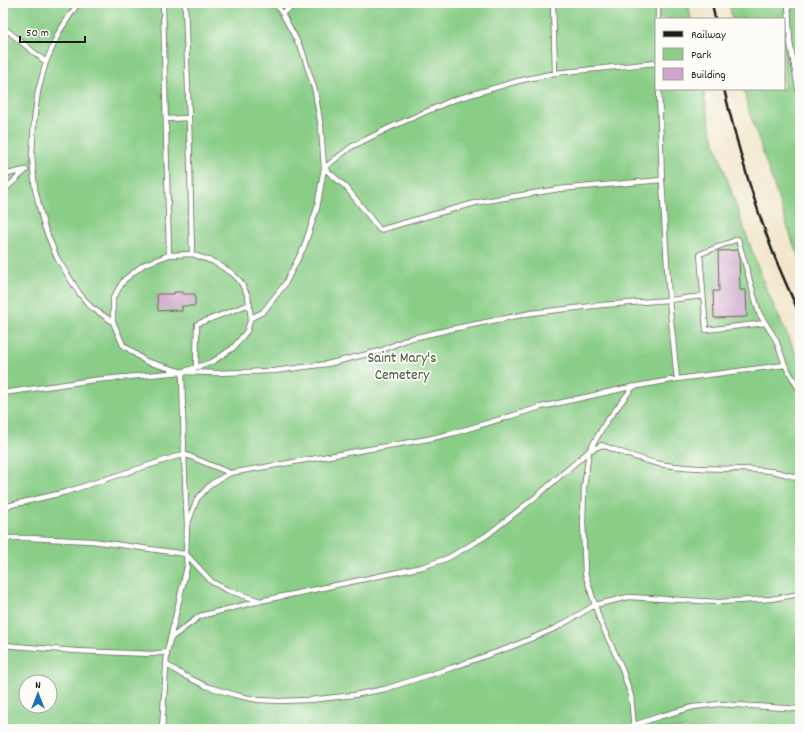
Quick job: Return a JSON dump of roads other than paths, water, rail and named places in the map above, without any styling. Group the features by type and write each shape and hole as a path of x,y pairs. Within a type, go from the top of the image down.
{"lane":[{"path":"78,3 59,32 46,62 38,91 34,121 32,156 35,189 44,226 57,258 79,293 91,307 113,322"},
{"path":"163,3 169,255"},
{"path":"185,3 192,254"},
{"path":"251,318 263,312 285,284 304,247 317,208 324,168 321,127 315,91 302,50 275,3"},
{"path":"282,13 298,3"},
{"path":"553,3 554,73"},
{"path":"658,3 658,18"},
{"path":"788,3 790,42 800,100"},
{"path":"3,28 46,62"},
{"path":"324,168 351,147 389,128 454,100 518,81 554,73 655,63"},
{"path":"659,90 662,180 669,300 677,379"},
{"path":"166,119 189,118"},
{"path":"324,168 346,187 380,230 479,202 558,189 662,180"},
{"path":"3,175 33,169"},
{"path":"3,191 26,170"},
{"path":"765,323 706,330 700,254 738,240 759,313 776,340 785,365 800,391"},
{"path":"192,254 214,262 240,281 248,296 251,318 247,330 234,348 212,362 182,372 145,361 123,345 113,322 113,298 124,280 143,265 169,255 192,254"},
{"path":"3,393 94,380 182,372 216,373 274,371 327,364 380,351 408,339 531,313 703,296"},
{"path":"196,367 197,324 250,304"},
{"path":"187,525 197,499 211,484 230,473 428,439 454,433 541,407 633,387 677,379 785,365"},
{"path":"162,729 167,652 187,567 182,372"},
{"path":"633,387 606,422 590,451 584,488 583,522 585,573 600,621 621,666 631,696 634,727"},
{"path":"171,638 200,616 260,601 422,567 448,558 486,536 537,496 590,451 602,445 636,458 661,464 694,468 745,469 772,472 800,478"},
{"path":"3,507 66,492 184,454 230,473"},
{"path":"3,538 92,541 186,554 212,582 227,590 260,601"},
{"path":"167,665 183,675 206,686 235,695 258,700 310,700 354,695 385,689 451,668 556,628 595,605 628,596 719,602 771,599 800,594"},
{"path":"3,645 76,651 152,654 167,652"},
{"path":"622,729 634,727 660,716 693,707 719,704 800,708"}],"railway":[{"path":"712,3 715,18"},
{"path":"724,90 733,127 761,221 775,258 800,315"}],"park label":[{"name":"Saint Mary's Cemetery","path":"402,366"}]}
